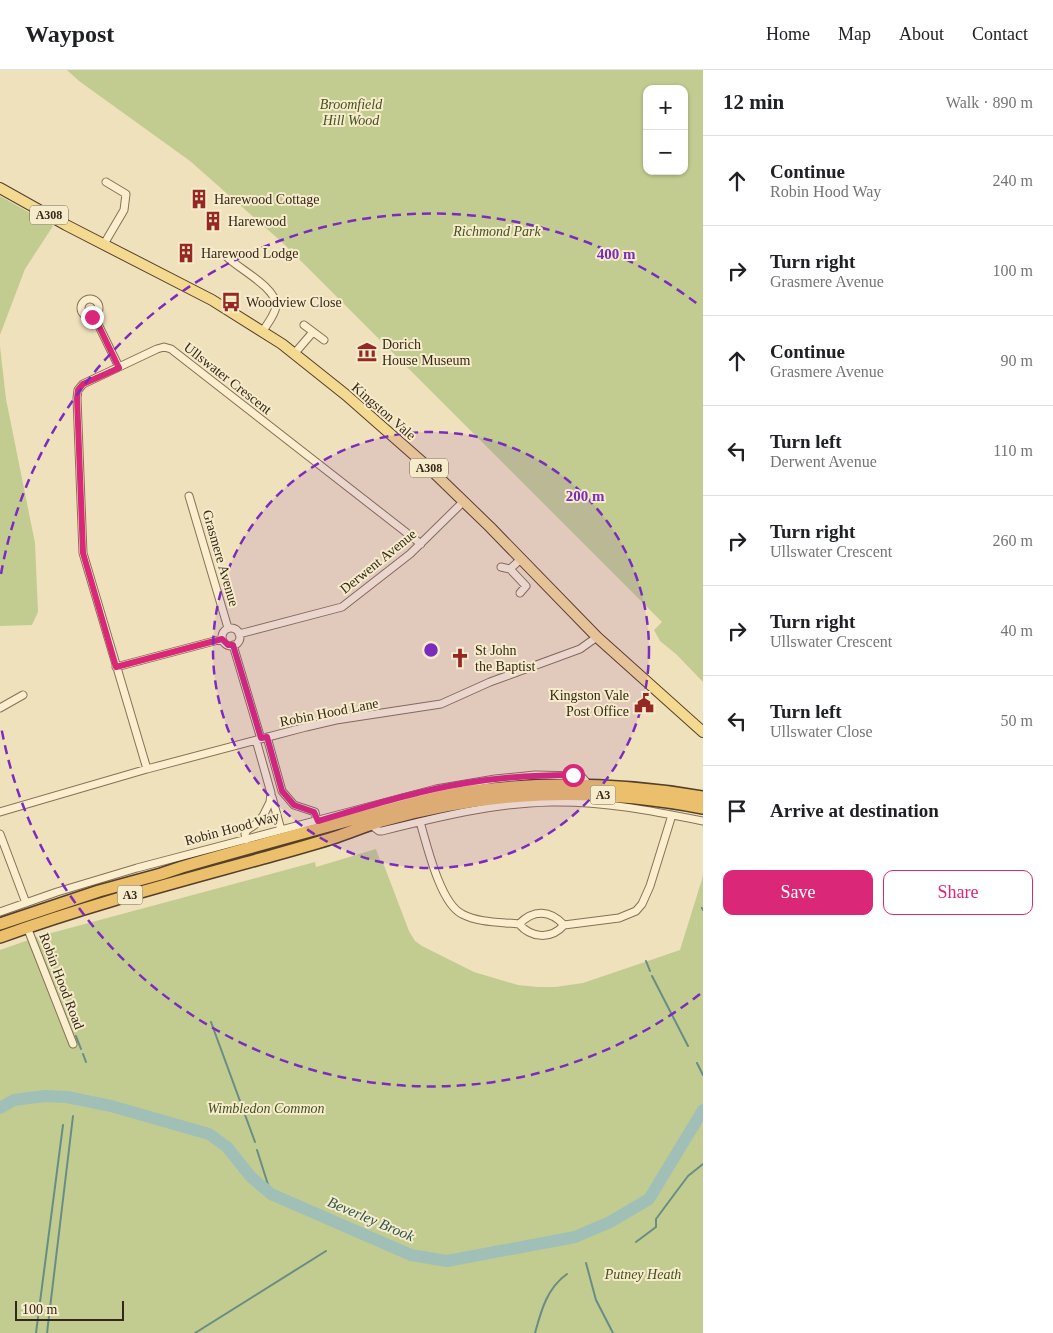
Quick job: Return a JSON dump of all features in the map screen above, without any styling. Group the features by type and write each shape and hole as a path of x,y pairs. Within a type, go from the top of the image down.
{"highway":[{"name":"Robin Hood Way","path":"0,924 182,866 415,803 470,791 585,780 703,797"},
{"name":"A3","path":"0,937 85,908 272,856 381,821 461,803 522,795 566,794 604,795 703,808"}],"main road":[{"name":"A308","path":"0,188 101,242"},
{"name":"Kingston Vale","path":"101,242 188,287 262,331 354,402 423,463 522,559 597,637 703,732"}],"street":[{"path":"101,242 124,210 126,194 106,182"},
{"path":"227,257 267,288 275,300 275,312 262,331"},
{"path":"94,316 119,368"},
{"path":"304,325 324,340"},
{"path":"294,354 313,332"},
{"name":"Ullswater Crescent","path":"147,769 83,553 77,398 78,390 83,384 157,349 164,347 171,349 421,544"},
{"name":"Grasmere Avenue","path":"189,496 228,628"},
{"name":"Derwent Avenue","path":"239,634 342,607 421,544 463,502"},
{"path":"510,569 522,559"},
{"path":"501,567 510,569 526,586 520,592"},
{"path":"228,628 234,629 239,634 239,640 233,645 228,645 222,639 224,631 228,628"},
{"name":"Robin Hood Lane","path":"0,812 262,738 336,720 441,704 490,682 580,649 597,637"},
{"path":"116,667 222,639"},
{"path":"233,645 262,738 282,791 294,805 314,812 317,819"},
{"path":"0,708 23,695"},
{"path":"262,738 271,793 281,828"},
{"name":"Robin Hood Way","path":"0,912 84,884 246,840 281,828 465,783 535,776 585,780"},
{"path":"246,840 245,834 247,830 263,816 270,802 271,793"},
{"path":"371,825 379,831 504,805 552,802 615,806 703,821"},
{"path":"420,822 441,886 452,906 461,914 471,918 519,924 526,932 535,935 548,935 558,932 564,925 619,918 636,911 642,904 650,886 672,815"},
{"path":"0,834 26,903"},
{"path":"519,924 525,917 534,914 548,914 556,917 564,925"},
{"name":"Robin Hood Road","path":"27,927 74,1044"}],"green space":[{"name":"Richmond Park","path":"67,70 703,70 703,682 677,655 660,641 654,630 662,622 285,245 190,161 79,81"},
{"path":"0,196 53,226 25,269 0,335"},
{"path":"0,346 6,399 35,543 38,612 32,625 0,626"},
{"name":"Wimbledon Common","path":"376,849 409,931 415,941 474,972 518,985 538,987 555,987 583,983 680,950 703,876 703,1333 0,1333 0,950 40,936 315,862 316,867"}],"waterway":[{"path":"646,961 650,971"},
{"path":"652,976 688,1046"},
{"path":"211,1022 255,1142"},
{"path":"76,1036 81,1049"},
{"path":"83,1054 86,1062"},
{"path":"697,1063 703,1075"},
{"name":"Beverley Brook","path":"0,1108 14,1100 45,1096 67,1097 111,1106 209,1134 227,1147 251,1177 271,1194 411,1255 447,1261 575,1237 610,1222 649,1199 703,1110"},
{"path":"47,1333 73,1116"},
{"path":"36,1333 63,1125"},
{"path":"257,1150 271,1194"},
{"path":"636,1242 656,1227 656,1219 676,1192 688,1176 703,1164"},
{"path":"195,1333 326,1251"},
{"path":"586,1263 596,1300 613,1333"},
{"path":"535,1333 546,1300 554,1286 567,1274"}],"place":[{"name":"Harewood Cottage","path":"199,199"},
{"name":"Harewood","path":"213,221"},
{"name":"Harewood Lodge","path":"186,253"},
{"name":"Woodview Close","path":"231,302"},
{"name":"Dorich House Museum","path":"367,352"},
{"name":"St John the Baptist","path":"460,658"},
{"name":"Kingston Vale Post Office","path":"644,703"}],"route":[{"path":"92,317 94,316 119,368 83,384 78,390 83,553 116,667 222,639 228,645 233,645 261,738 267,737 282,791 294,805 316,813 318,821 465,783 494,779 573,775"}],"park label":[{"name":"Broomfield Hill Wood","path":"351,112"},
{"name":"Putney Heath","path":"643,1274"}]}
